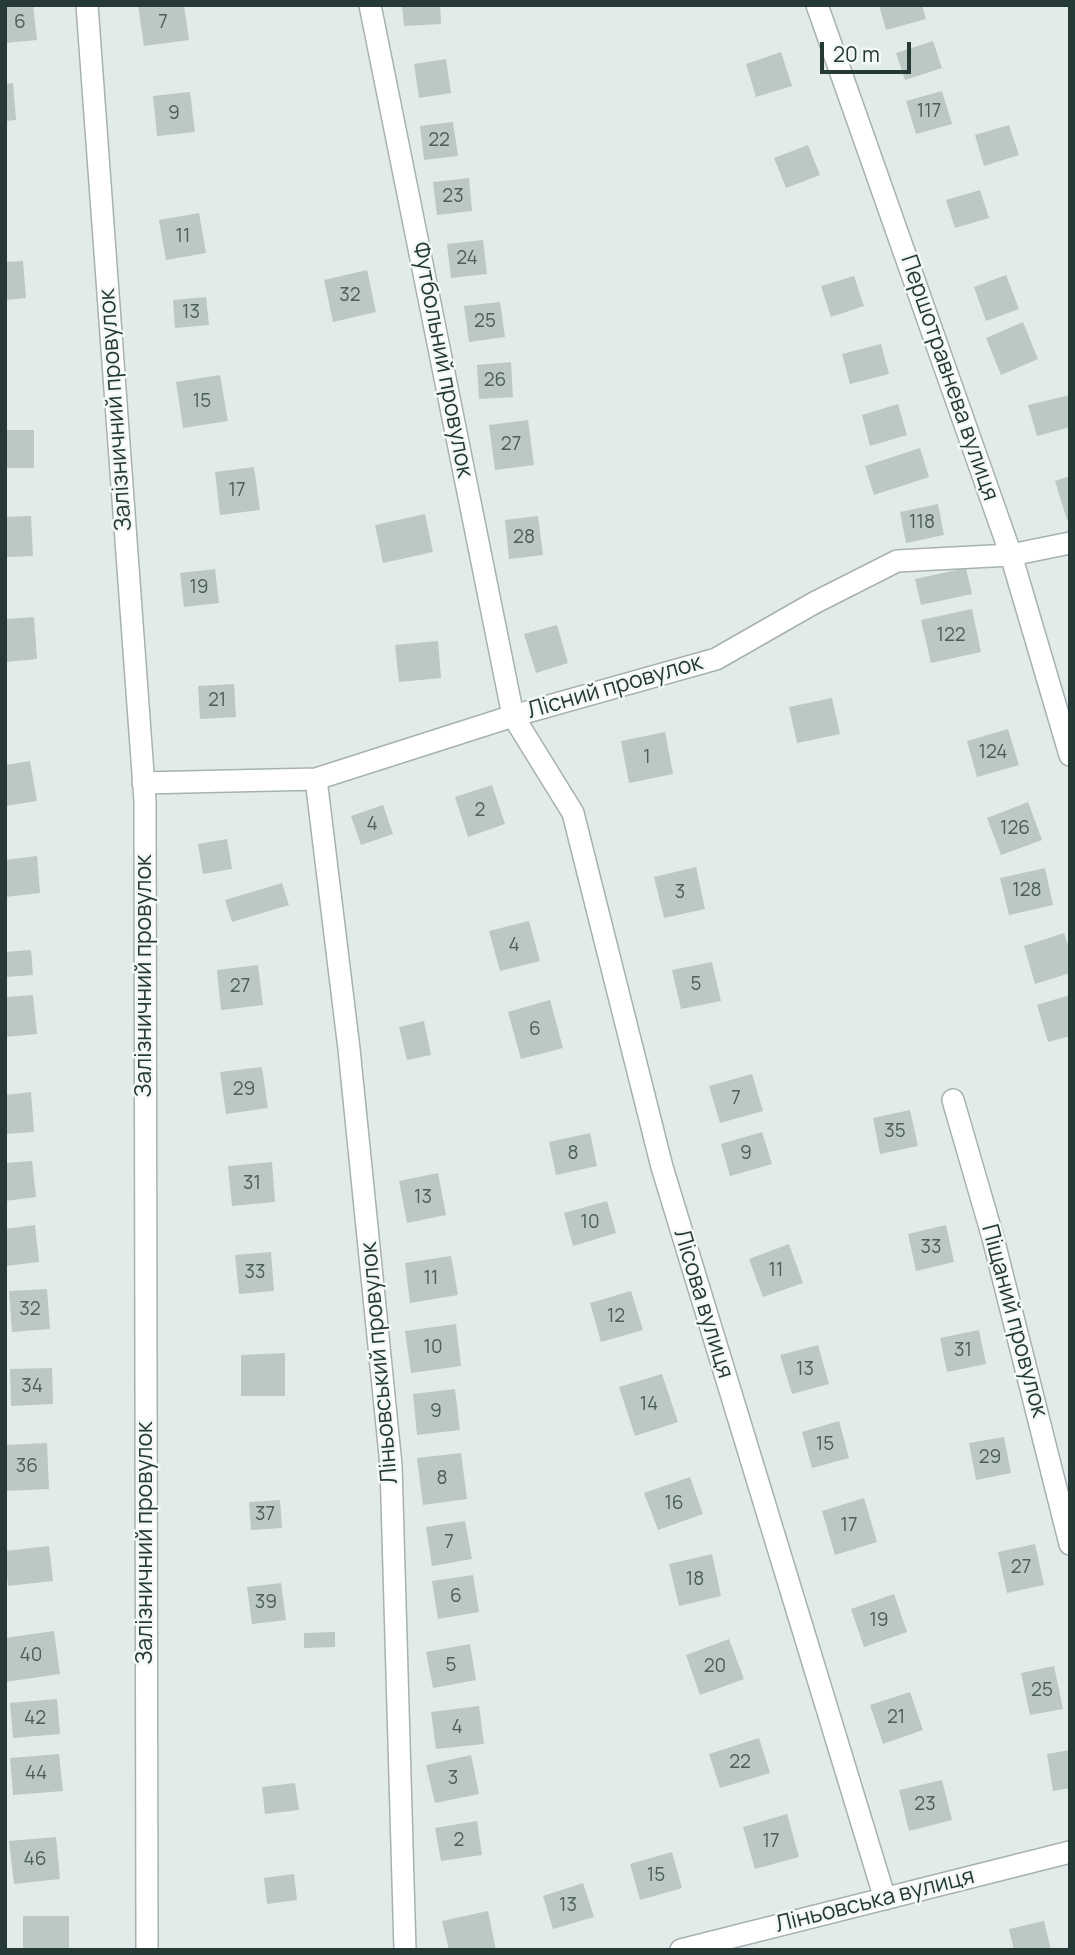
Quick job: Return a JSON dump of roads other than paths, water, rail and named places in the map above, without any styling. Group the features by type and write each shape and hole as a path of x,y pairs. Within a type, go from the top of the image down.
{"street":[{"name":"Залізничний провулок","path":"87,5 144,783 147,1950"},
{"name":"Футбольний провулок","path":"370,5 513,716"},
{"name":"Першотравнева вулиця","path":"817,5 1012,555 1070,755"},
{"name":"Лісний провулок","path":"144,783 316,779 513,716 716,659 814,603 897,561 1012,555 1070,542"},
{"name":"Лісова вулиця","path":"513,716 573,813 662,1167 885,1899"},
{"name":"Ліньовський провулок","path":"316,779 349,1049 391,1465 405,1950"},
{"name":"Піщаний провулок","path":"953,1100 993,1238 1070,1544"},
{"name":"Ліньовська вулиця","path":"681,1950 1070,1852"}]}
